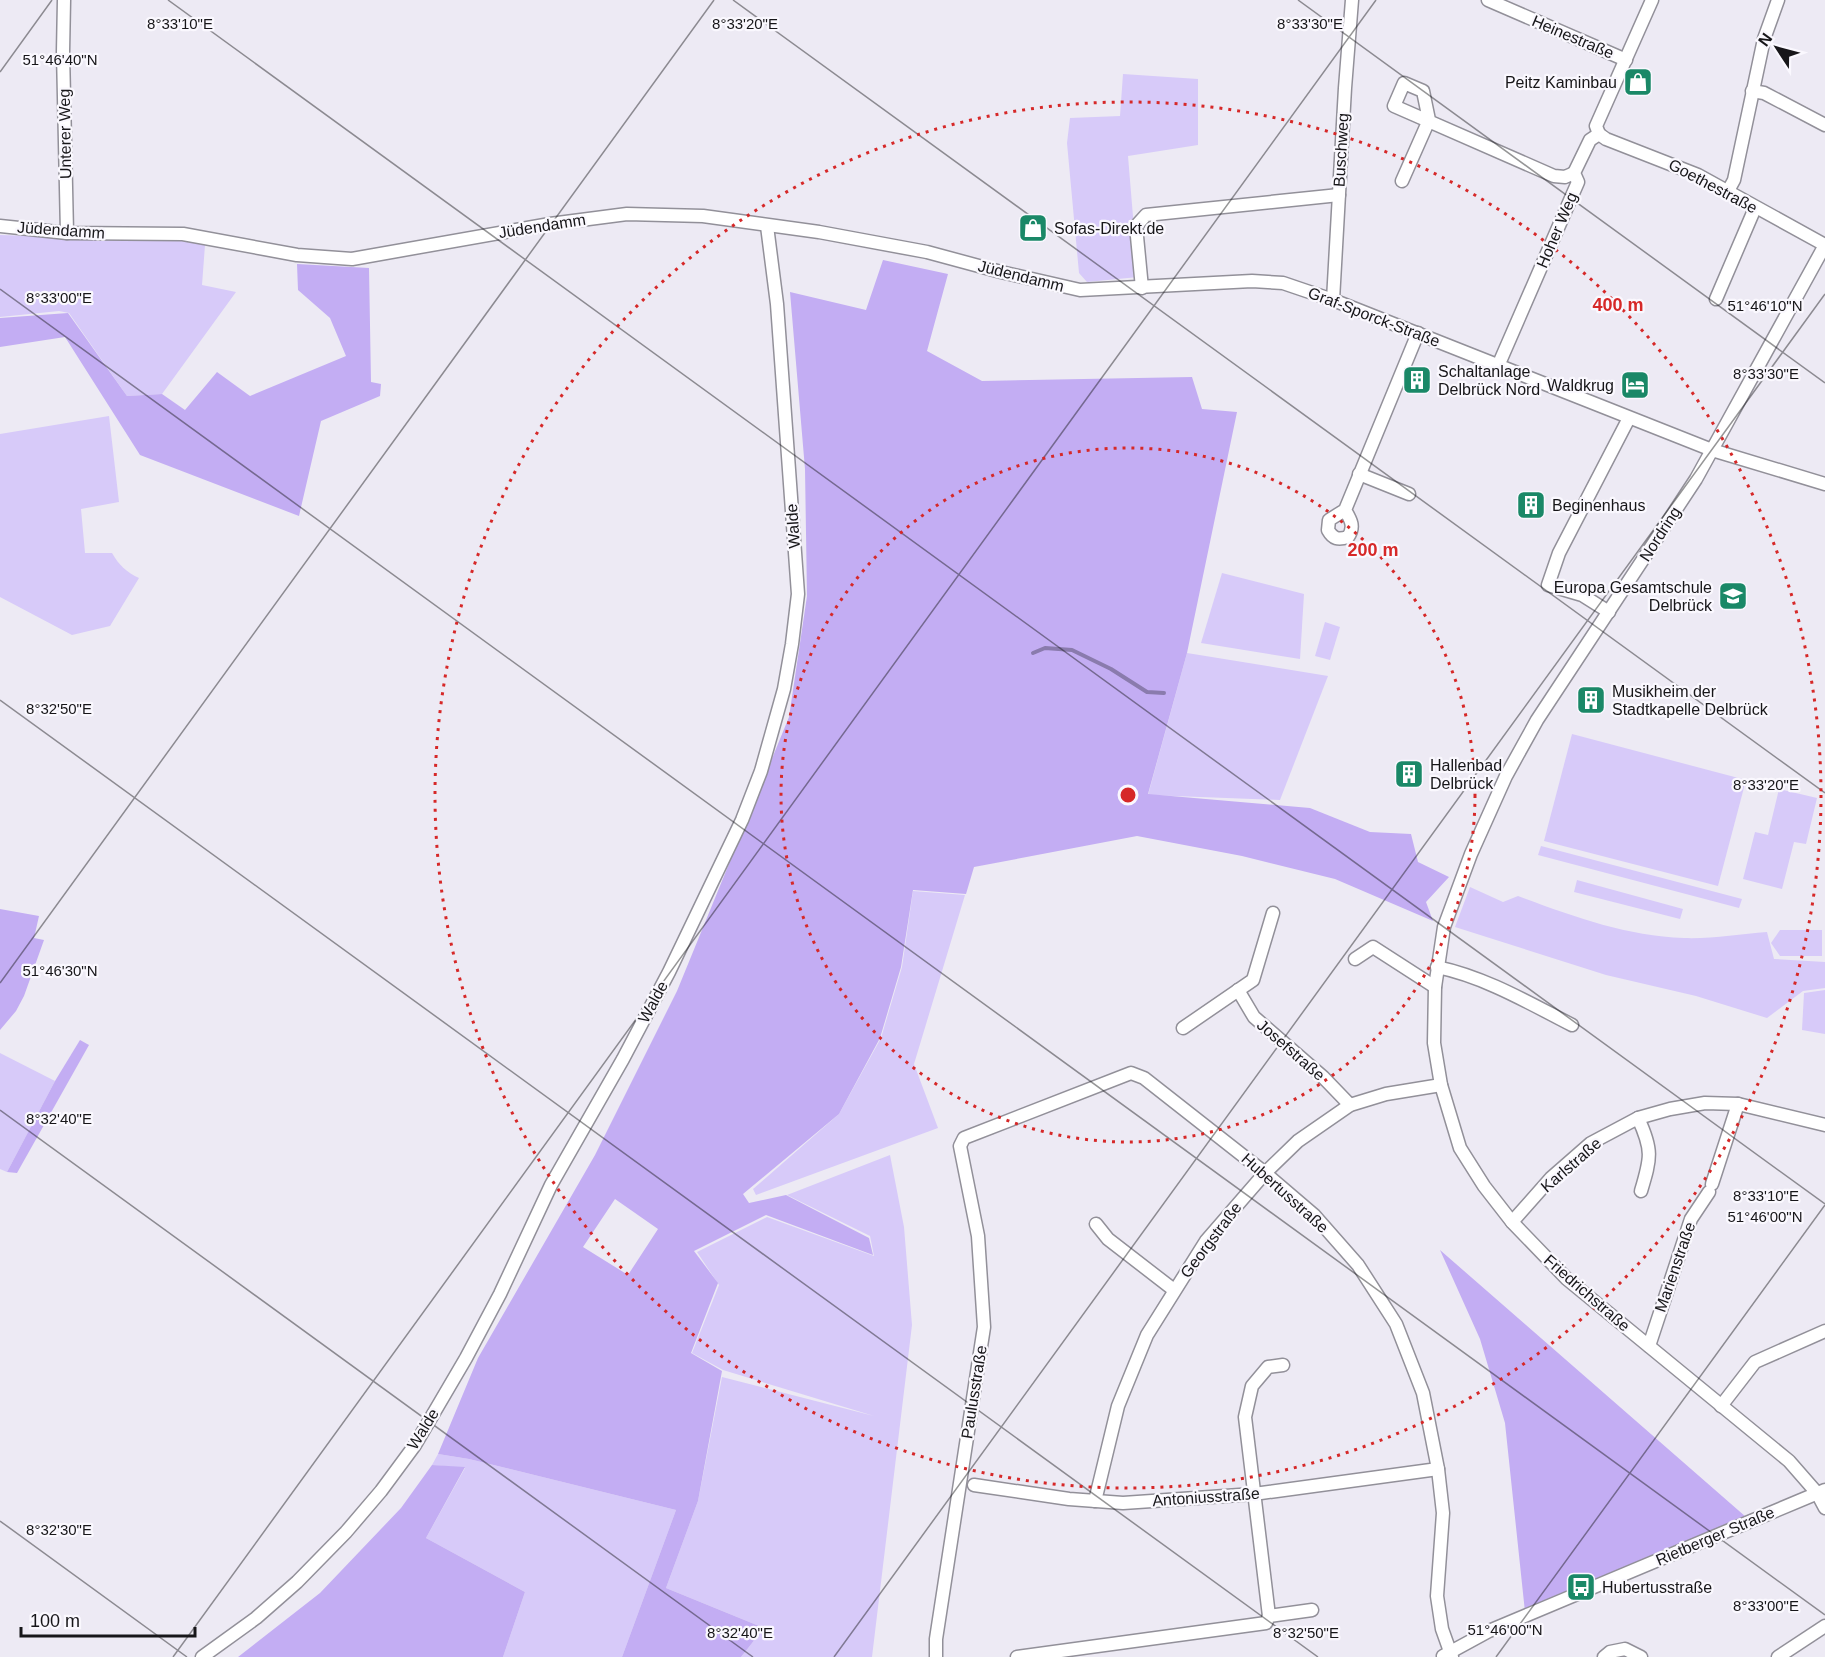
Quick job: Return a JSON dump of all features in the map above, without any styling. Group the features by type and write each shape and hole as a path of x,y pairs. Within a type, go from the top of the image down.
{"street":[{"name":"Unterer Weg","path":"64,0 67,233"},
{"name":"Buschweg","path":"1333,300 1352,0"},
{"name":"Heinestraße","path":"1488,0 1626,60"},
{"name":"Hoher Weg","path":"1498,366 1578,182 1574,173 1590,140 1599,134 1596,126 1652,0"},
{"path":"1728,191 1734,180 1764,39 1778,0"},
{"path":"1752,91 1764,93 1825,125"},
{"path":"1402,181 1429,120 1554,176 1565,177 1574,173"},
{"name":"Goethestraße","path":"1599,134 1606,139 1698,175 1825,245"},
{"path":"1142,288 1136,226 1146,215 1339,195"},
{"path":"1716,299 1755,208"},
{"name":"Jüdendamm","path":"0,226 67,233 183,234 297,255 352,259 550,224 627,214 703,216 819,232 927,252 1080,290"},
{"name":"Walde","path":"202,1657 256,1618 297,1582 346,1532 381,1491 415,1444 466,1358 500,1294 551,1185 623,1059 669,972 742,820 761,771 784,689 798,594 777,304 767,226"},
{"name":"Nordring","path":"1437,967 1444,927 1506,776 1537,720 1696,479 1825,245"},
{"name":"Graf-Sporck-Straße","path":"1080,290 1252,281 1283,283 1418,333 1712,450 1825,484"},
{"path":"1345,510 1418,333"},
{"path":"1609,612 1582,595 1548,585 1559,553 1629,418"},
{"path":"1359,474 1408,494"},
{"path":"1183,1028 1253,980 1273,913"},
{"path":"1355,959 1373,947 1435,987 1437,967 1454,971 1507,992 1572,1025"},
{"name":"Friedrichstraße","path":"1435,987 1434,1043 1441,1085 1460,1148 1484,1186 1512,1222 1567,1279 1789,1461 1821,1492 1825,1508"},
{"name":"Josefstraße","path":"1238,990 1254,1017 1323,1077 1350,1105"},
{"name":"Hubertusstraße","path":"974,1134 1131,1072 1144,1078 1265,1173 1314,1215 1358,1264 1395,1324 1423,1393 1438,1469 1443,1513 1437,1596 1448,1655"},
{"name":"Georgstraße","path":"1095,1501 1118,1406 1147,1335 1206,1241 1265,1173 1298,1141 1350,1105 1386,1094 1441,1085"},
{"name":"Karlstraße","path":"1512,1222 1551,1178 1591,1143 1638,1118 1705,1103 1738,1104 1825,1125"},
{"name":"Marienstraße","path":"1649,1346 1691,1219 1710,1188 1738,1104"},
{"path":"1638,1118 1648,1139 1650,1162 1641,1191"},
{"name":"Paulusstraße","path":"936,1657 936,1639 984,1328 978,1236 960,1146 964,1138 974,1134"},
{"path":"1095,1224 1108,1239 1174,1290"},
{"path":"1721,1406 1755,1362 1825,1331"},
{"path":"1017,1657 1266,1623 1269,1616 1245,1417 1252,1386 1268,1367 1283,1365"},
{"name":"Antoniusstraße","path":"974,1485 1058,1498 1123,1503 1254,1494 1438,1469"},
{"path":"959,1491 974,1485 971,1476 961,1471"},
{"name":"Rietberger Straße","path":"1448,1655 1489,1631 1821,1492"},
{"path":"1269,1616 1312,1610"},
{"path":"1778,1657 1825,1626"},
{"path":"1604,1657 1610,1652 1625,1649 1641,1657"}],"shaded area":[{"path":"1123,74 1198,79 1198,145 1128,156 1138,277 1087,282 1079,273 1067,143 1070,118 1120,116"},
{"path":"0,235 182,241 205,245 202,285 236,292 162,394 127,396 69,313 59,311 0,317"},
{"path":"883,260 948,274 927,351 982,381 1192,377 1202,409 1237,412 1187,653 1148,794 1310,808 1370,832 1411,834 1418,862 1449,877 1426,902 1433,921 1335,879 1242,856 1137,836 974,867 966,894 913,890 901,967 880,1038 839,1114 743,1194 749,1203 786,1195 869,1238 873,1255 766,1215 694,1251 718,1283 691,1353 722,1371 698,1501 666,1588 764,1628 741,1657 622,1657 676,1510 469,1459 438,1454 478,1358 595,1155 677,991 789,717 807,596 805,469 790,292 866,310","holes":["615,1199 658,1229 628,1275 583,1247"]},
{"path":"297,264 369,268 371,382 381,384 380,396 321,421 299,516 140,455 65,337 0,347 0,318 68,313 127,396 162,394 185,410 217,372 250,396 346,356 330,318 298,290"},
{"path":"109,416 119,502 81,509 85,553 112,553 123,568 139,578 110,626 72,635 0,597 0,434"},
{"path":"1222,573 1304,594 1300,659 1201,643"},
{"path":"1325,622 1340,627 1330,660 1315,656"},
{"path":"1187,653 1328,676 1280,800 1148,795"},
{"path":"1572,734 1746,780 1718,886 1544,841"},
{"path":"1779,789 1817,798 1806,844 1794,842 1782,889 1743,879 1755,832 1768,835"},
{"path":"1541,846 1742,899 1739,908 1538,855"},
{"path":"1577,880 1683,909 1680,919 1574,892"},
{"path":"1470,887 1503,902 1518,896 1579,918 1641,933 1694,938 1767,932 1774,959 1825,962 1825,988 1803,991 1767,1018 1696,996 1606,975 1455,927"},
{"path":"913,891 965,895 914,1064 938,1128 756,1195 753,1189 839,1114 881,1038 902,967"},
{"path":"0,909 39,916 34,938 44,940 24,996 16,1011 0,1030"},
{"path":"1780,930 1822,930 1822,956 1780,956 1771,943"},
{"path":"1825,990 1825,1034 1802,1030 1804,993"},
{"path":"80,1040 89,1045 17,1173 7,1172 55,1081"},
{"path":"0,1053 55,1081 7,1172 0,1169"},
{"path":"890,1155 904,1227 912,1325 872,1657 741,1657 764,1628 666,1588 698,1501 722,1377 874,1416 723,1370 692,1353 719,1285 697,1252 767,1217 874,1256 870,1236 787,1195"},
{"path":"1440,1250 1746,1517 1525,1612 1505,1423 1480,1339"},
{"path":"438,1454 469,1459 676,1510 622,1657 503,1657 525,1592 426,1538 465,1468 432,1465"},
{"path":"432,1465 465,1467 426,1538 525,1592 503,1657 238,1657 320,1593 401,1508"}],"waterway":[{"path":"1033,653 1045,648 1072,650 1111,669 1147,692 1164,693"}],"place":[{"name":"Peitz Kaminbau","path":"1638,82"},
{"name":"Sofas-Direkt.de","path":"1033,228"},
{"name":"Schaltanlage Delbrück Nord","path":"1417,380"},
{"name":"Waldkrug","path":"1635,385"},
{"name":"Beginenhaus","path":"1531,505"},
{"name":"Europa Gesamtschule Delbrück","path":"1733,596"},
{"name":"Musikheim der Stadtkapelle Delbrück","path":"1591,700"},
{"name":"Hallenbad Delbrück","path":"1409,774"},
{"name":"Hubertusstraße","path":"1581,1587"}]}
